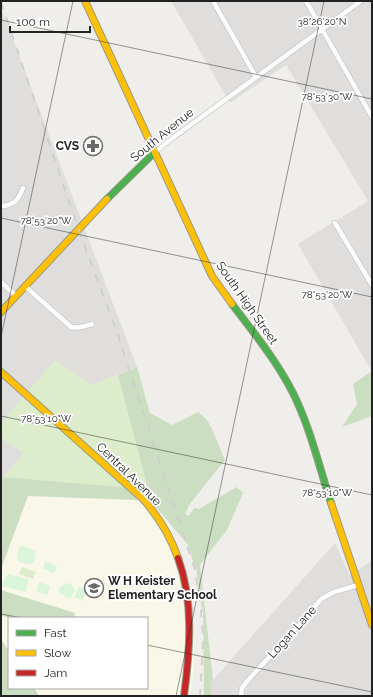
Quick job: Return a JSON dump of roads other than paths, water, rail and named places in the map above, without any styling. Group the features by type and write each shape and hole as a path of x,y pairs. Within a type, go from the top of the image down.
{"main road":[{"name":"South High Street","path":"85,1 212,276 274,362 295,398 307,424 340,533 358,585 369,608 372,625"},
{"name":"South Avenue","path":"1,312 106,199 155,152"},
{"name":"Central Avenue","path":"1,372 143,499 162,523 177,556 188,608 190,630 189,657 184,696"}],"street":[{"path":"212,1 256,77"},
{"path":"306,1 372,118"},
{"name":"South Avenue","path":"155,152 361,1"},
{"path":"1,206 17,201 23,188"},
{"path":"335,223 372,284"},
{"path":"1,282 16,296"},
{"path":"25,286 70,326 76,328 92,324"},
{"name":"Logan Lane","path":"241,696 242,688 249,679 321,600 331,593 358,585"}],"railway":[{"path":"1,2 78,228 117,332 195,570 203,638 200,696"}],"place":[{"name":"CVS","path":"93,146"},
{"name":"W H Keister Elementary School","path":"94,588"}]}
